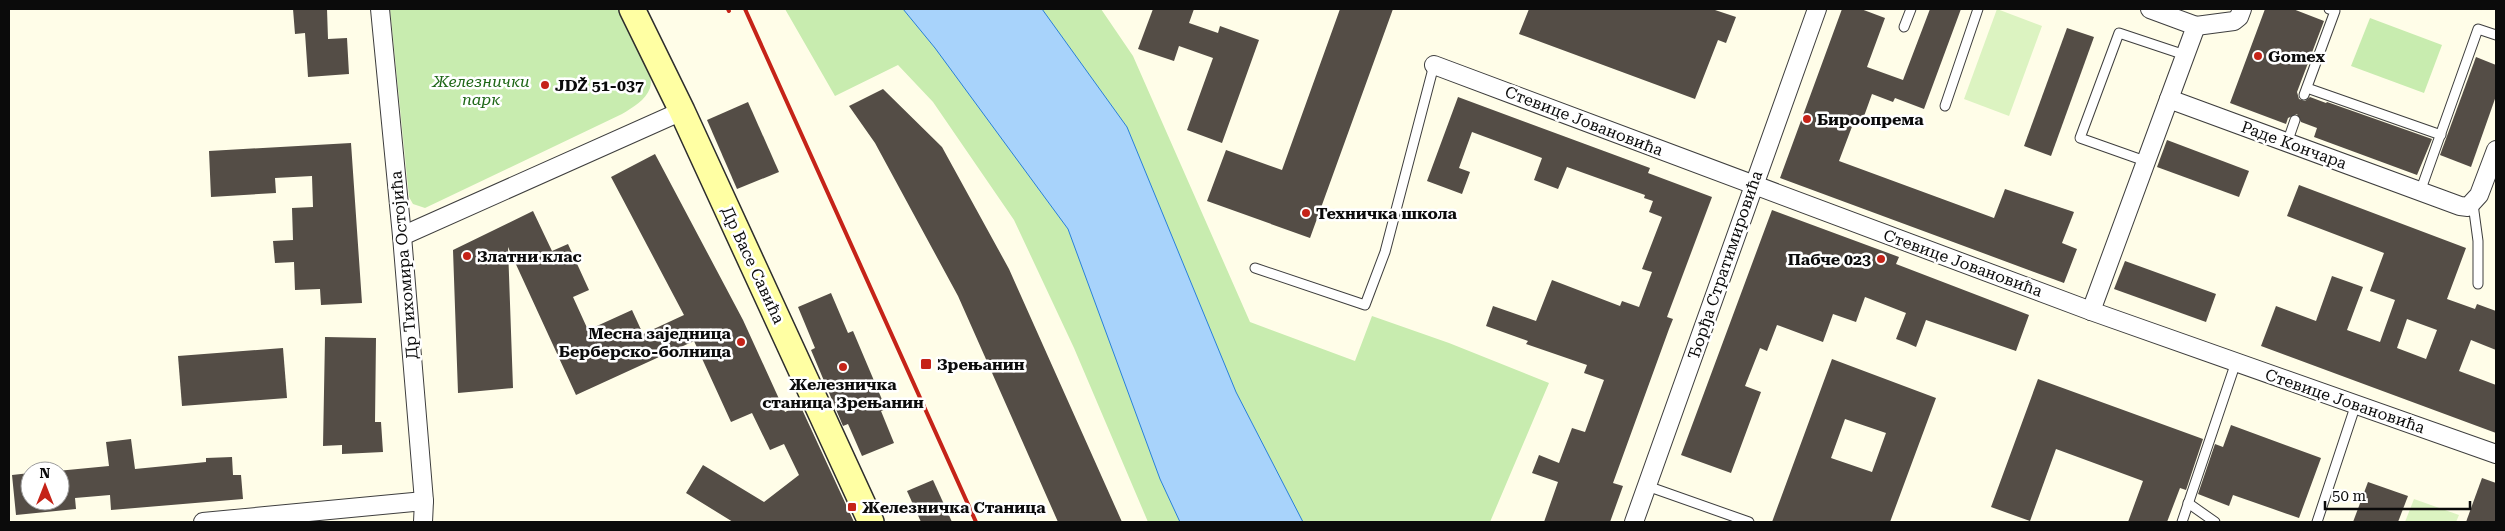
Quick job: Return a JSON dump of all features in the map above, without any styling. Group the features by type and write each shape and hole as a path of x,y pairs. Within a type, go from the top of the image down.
{"street":[{"name":"Др Тихомира Остојића","path":"380,9 402,236 424,501 423,522"},
{"name":"Др Васе Савића","path":"632,9 682,111 871,522"},
{"name":"Ђорђа Стратимировића","path":"1634,522 1817,9"},
{"path":"2150,9 2196,26 2234,21 2239,17 2242,9"},
{"path":"2090,311 2196,26"},
{"name":"Стевице Јовановића","path":"1434,65 2090,311 2496,454"},
{"name":"Раде Кончара","path":"2169,99 2460,206 2468,207 2473,204"},
{"path":"402,236 682,111"},
{"path":"2473,204 2479,195 2496,150"},
{"path":"203,522 424,501"}],"lane":[{"path":"1904,27 1911,9"},
{"path":"1945,106 1978,9"},
{"path":"2329,9 2336,11 2306,92 2440,135"},
{"path":"2420,192 2478,29 2496,35"},
{"path":"2145,161 2080,138 2119,33 2185,55"},
{"path":"1255,268 1365,305 1385,252 1434,65"},
{"path":"2286,143 2295,120"},
{"path":"2473,204 2478,241 2478,284"},
{"path":"2182,522 2236,362"},
{"path":"2317,522 2356,404"},
{"path":"1647,486 1748,522"},
{"path":"2188,503 2214,522"}],"green space":[{"name":"Железнички парк","path":"390,9 619,9 649,70 650,88 642,100 622,114 425,208 413,204 409,197"},
{"path":"785,9 1101,9 1133,56 1250,322 1355,361 1372,316 1449,343 1549,383 1490,522 1148,522 1074,348 1014,220 933,102 898,65 835,96"},
{"path":"1997,9 2042,26 2009,116 1964,99"},
{"path":"2370,18 2442,45 2424,93 2351,66"},
{"path":"2414,499 2459,515 2456,522 2405,522"}],"water":[{"path":"903,9 1042,9 1127,127 1236,392 1303,522 1180,522 1160,479 1068,229 935,48"}],"building":[{"path":"293,9 327,9 328,39 347,38 349,74 308,77 305,33 295,34"},
{"path":"1153,9 1194,9 1189,23 1218,33 1220,26 1259,40 1222,143 1187,130 1213,58 1179,46 1174,61 1138,49"},
{"path":"1340,9 1393,9 1310,238 1207,201 1226,150 1282,170"},
{"path":"1529,9 1712,9 1736,17 1726,43 1718,40 1695,99 1519,34"},
{"path":"1842,9 1861,9 1885,18 1867,67 1903,80 1930,9 1961,9 1924,109 1895,98 1893,102 1872,94 1863,119 1856,116 1839,161 1994,218 2005,189 2074,212 2062,243 2077,249 2064,283 1780,178"},
{"path":"2265,9 2293,9 2324,21 2297,92 2299,99 2305,101 2310,97 2327,102 2432,139 2417,175 2314,137 2317,128 2301,122 2297,114 2288,118 2286,124 2230,103"},
{"path":"2067,28 2094,37 2051,156 2024,146"},
{"path":"2476,57 2496,65 2496,96 2471,167 2440,155"},
{"path":"883,89 942,147 1009,269 1122,522 1058,522 958,296 875,143 849,106"},
{"path":"1458,97 1650,168 1648,173 1712,197 1667,317 1673,319 1613,483 1623,486 1610,522 1544,522 1558,482 1532,473 1539,455 1559,463 1572,428 1585,432 1604,380 1584,373 1587,365 1526,344 1528,341 1486,326 1493,306 1536,321 1552,280 1620,306 1622,301 1639,307 1652,272 1642,269 1662,217 1649,212 1653,201 1644,198 1645,195 1567,167 1558,189 1534,180 1542,158 1472,132 1459,168 1470,172 1462,194 1427,181"},
{"path":"748,102 779,172 737,189 707,120"},
{"path":"2167,140 2249,171 2239,197 2157,167"},
{"path":"351,143 362,303 321,305 320,289 295,290 294,262 275,263 273,241 293,240 292,208 313,207 312,176 275,178 276,193 211,197 209,151"},
{"path":"655,154 743,320 785,412 800,405 854,522 733,522 686,493 703,465 764,502 799,475 784,444 770,450 752,413 731,422 694,341 576,395 508,247 513,388 458,393 453,250 533,211 552,251 568,244 589,290 573,297 588,330 632,310 643,334 684,315 611,177"},
{"path":"2299,185 2466,248 2447,299 2475,309 2477,304 2496,311 2496,350 2471,340 2459,371 2496,385 2496,433 2261,346 2276,306 2316,321 2332,276 2363,287 2347,330 2380,342 2395,300 2370,291 2384,253 2287,216","holes":["2407,319 2437,330 2426,359 2397,348"]},
{"path":"1772,210 1899,257 1896,264 2029,315 2016,351 1926,320 1916,347 1896,339 1906,313 1865,297 1856,322 1833,314 1823,342 1777,325 1767,351 1760,348 1745,386 1761,392 1731,473 1681,455"},
{"path":"2125,261 2216,294 2206,322 2114,289"},
{"name":"Железничка станица Зрењанин","path":"831,293 848,333 853,331 886,409 881,411 894,443 862,456 848,424 843,426 811,350 815,348 798,307"},
{"path":"325,337 376,338 375,422 381,422 383,452 342,454 342,445 323,446"},
{"path":"283,348 287,398 182,406 178,356"},
{"path":"1832,359 1936,398 1890,522 1772,522","holes":["1845,419 1886,433 1872,472 1831,458"]},
{"path":"2038,379 2203,439 2186,490 2180,488 2167,522 2128,522 2143,481 2056,449 2030,521 1991,507"},
{"path":"2231,425 2321,458 2299,518 2233,495 2229,506 2198,494 2215,444 2223,447"},
{"path":"131,439 135,469 206,462 206,458 232,457 233,475 241,475 243,499 111,510 110,495 75,498 76,509 70,510 70,470 109,466 106,442"},
{"path":"20,474 20,511 56,511 16,515 12,475"},
{"path":"2482,478 2496,483 2496,522 2466,522"},
{"path":"933,480 952,522 921,522 907,491"},
{"path":"2368,482 2408,496 2398,522 2353,522"}],"railway":[{"path":"745,9 976,522"}],"place":[{"name":"Gomex","path":"2258,56"},
{"name":"JDŽ 51-037","path":"545,85"},
{"name":"Бироопрема","path":"1807,119"},
{"name":"Техничка школа","path":"1306,213"},
{"name":"Златни клас","path":"467,256"},
{"name":"Пабче 023","path":"1881,259"},
{"name":"Месна заједница Берберско-болница","path":"741,342"},
{"name":"Зрењанин","path":"926,364"},
{"name":"Железничка станица Зрењанин","path":"843,367"},
{"name":"Железничка Станица","path":"852,507"}]}
